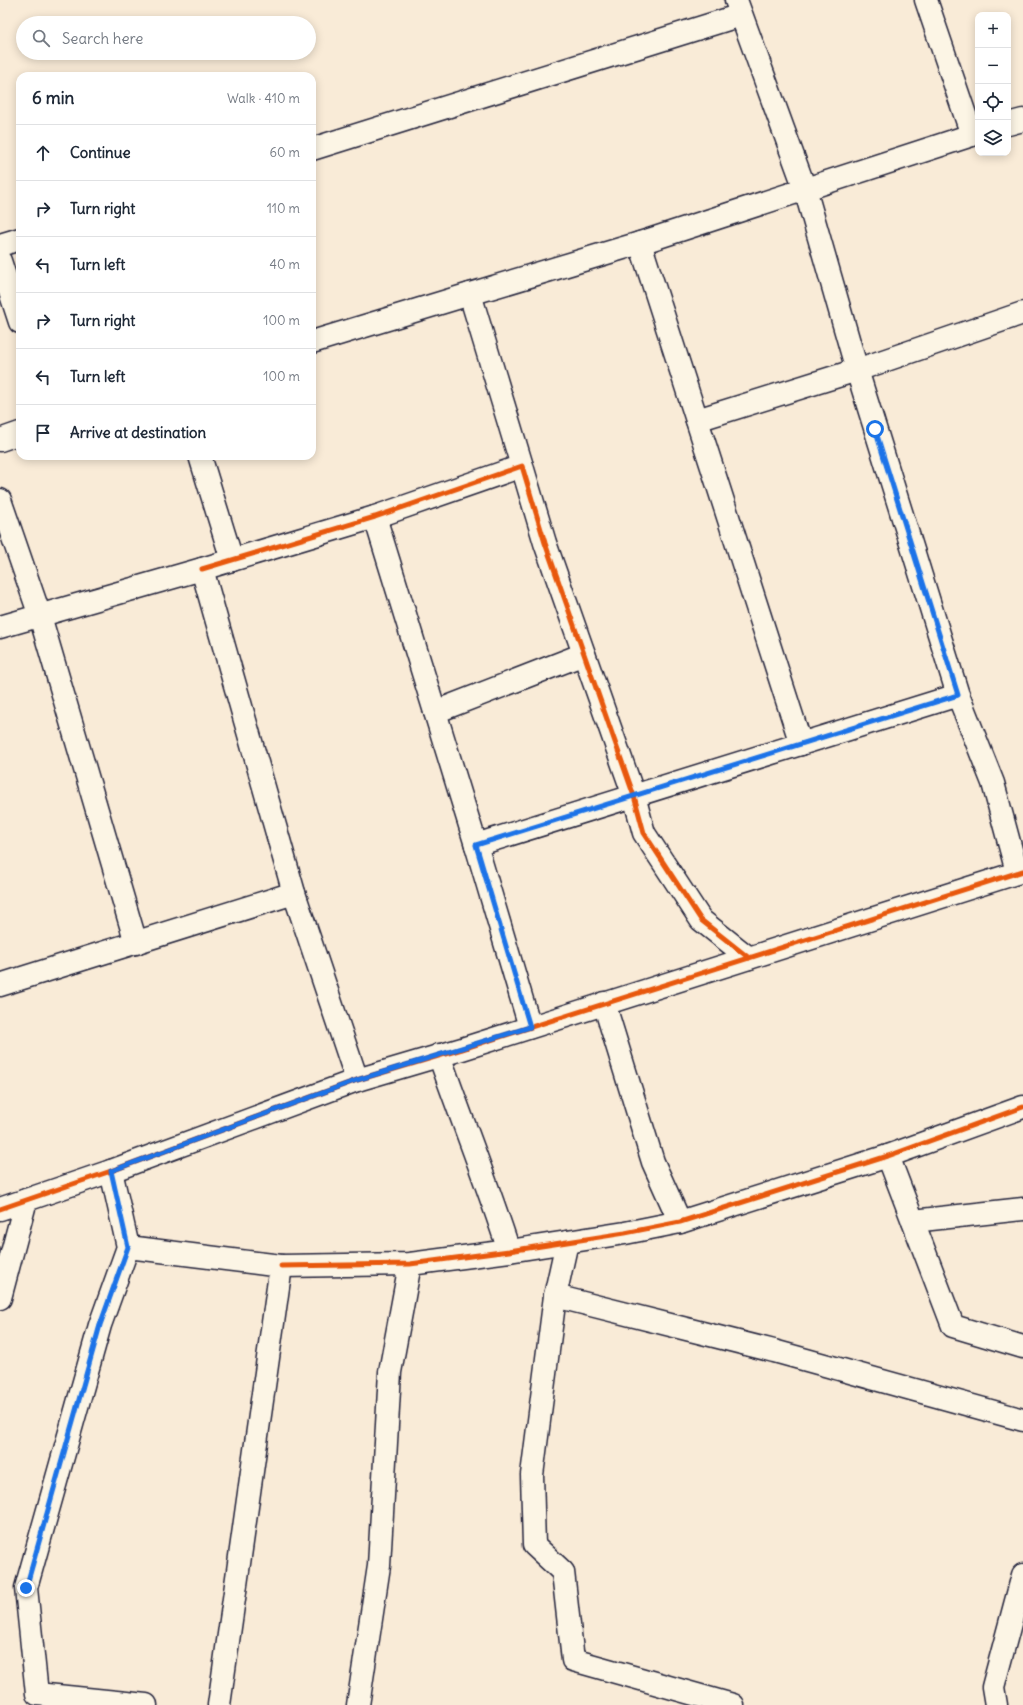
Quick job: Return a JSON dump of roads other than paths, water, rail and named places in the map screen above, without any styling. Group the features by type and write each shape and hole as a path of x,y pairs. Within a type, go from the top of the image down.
{"street":[{"path":"316,341 640,242 975,134 926,0"},
{"path":"0,1209 111,1171 357,1080 530,1027 1020,872 993,783 958,695 857,370 805,189 738,7 316,148"},
{"path":"1011,123 1023,120"},
{"path":"0,245 16,240"},
{"path":"640,242 801,744"},
{"path":"0,261 16,310"},
{"path":"470,294 545,543 634,796 644,833 701,920 749,958"},
{"path":"697,420 857,370 1023,313"},
{"path":"0,440 16,435"},
{"path":"201,460 232,560"},
{"path":"0,627 202,569 375,517 522,466"},
{"path":"0,500 40,616 136,943"},
{"path":"375,517 476,845 530,1027"},
{"path":"202,569 294,893 357,1080"},
{"path":"435,712 584,654"},
{"path":"476,845 958,695"},
{"path":"0,985 294,893"},
{"path":"604,1003 653,1162 680,1222"},
{"path":"439,1055 494,1203 509,1251"},
{"path":"128,1247 281,1266 410,1264 626,1233 680,1222 888,1156 1023,1107"},
{"path":"888,1156 953,1326 1023,1347"},
{"path":"111,1171 128,1247 100,1325 26,1588 37,1694 105,1703 146,1705"},
{"path":"0,1298 26,1200"},
{"path":"913,1221 1023,1209"},
{"path":"567,1242 555,1296 532,1475 534,1546 563,1572 573,1660 733,1705"},
{"path":"358,1705 379,1566 390,1372 410,1264"},
{"path":"219,1705 281,1266"},
{"path":"555,1296 774,1351 1023,1420"},
{"path":"978,1705 995,1696 1023,1575"}]}
